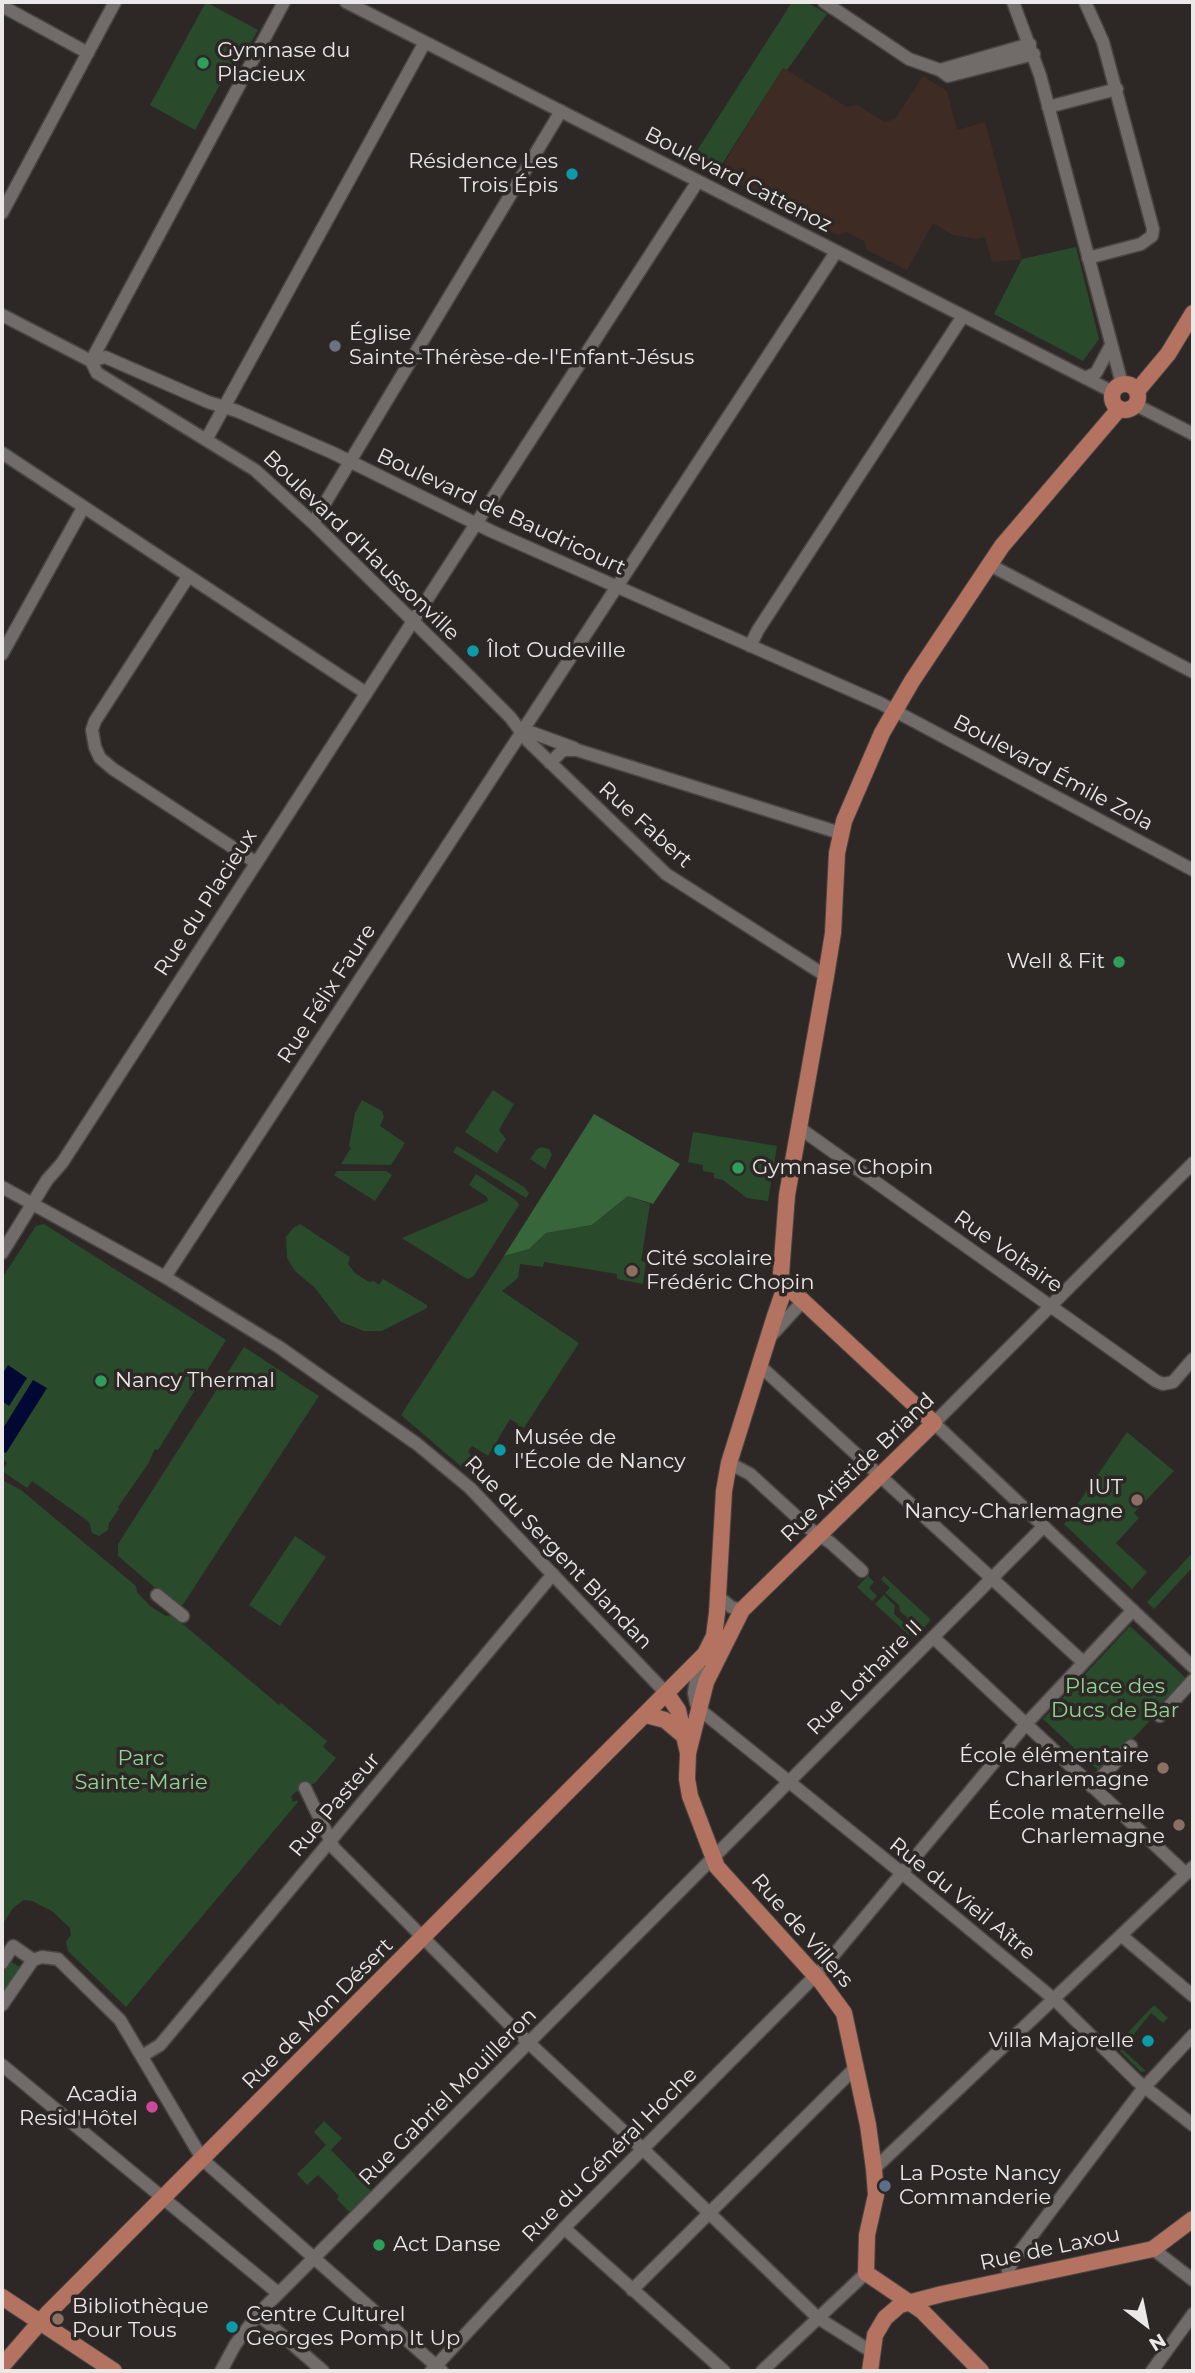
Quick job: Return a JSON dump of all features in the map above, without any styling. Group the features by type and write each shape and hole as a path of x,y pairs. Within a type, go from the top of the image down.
{"main road":[{"path":"934,1423 789,1288 781,1274 787,1195 826,976 841,833 856,792 894,710 990,565 1119,409 1130,410 1127,393 1168,354 1193,313"},
{"path":"719,1597 724,1491 729,1463 783,1293 789,1288"},
{"name":"Rue Aristide Briand","path":"688,1753 709,1674 742,1610 934,1423"},
{"name":"Rue de Mon Désert","path":"2,2366 40,2322 699,1662 714,1636 719,1597"},
{"name":"Rue de Villers","path":"667,1694 677,1710 688,1753 687,1779 690,1796 719,1869 815,1975 844,2013 857,2066 874,2169 875,2203 867,2235 866,2273"},
{"path":"646,1715 666,1720 684,1736"},
{"name":"Rue de Laxou","path":"908,2302 1153,2249 1193,2219"},
{"path":"866,2273 922,2311 981,2371"},
{"path":"2,2297 114,2371"},
{"path":"870,2371 875,2335 885,2318 908,2302"}],"street":[{"path":"2,213 115,2"},
{"path":"2,315 91,361 284,2"},
{"name":"Boulevard Cattenoz","path":"345,2 1085,378 1127,393 1193,434"},
{"path":"824,2 909,59 940,70 1032,49"},
{"path":"1013,2 1032,49 1111,345 1127,393"},
{"path":"1085,2 1103,41 1153,233 1141,244 1087,257"},
{"path":"2,6 88,53"},
{"path":"206,440 425,41"},
{"path":"1048,107 1117,89"},
{"path":"313,523 561,111"},
{"name":"Rue du Placieux","path":"2,1253 698,181"},
{"name":"Rue Félix Faure","path":"164,1278 836,252"},
{"path":"750,646 963,316"},
{"path":"1085,378 1096,373 1111,345"},
{"name":"Boulevard de Baudricourt","path":"91,361 105,357 237,411 476,524 894,710"},
{"name":"Boulevard d'Haussonville","path":"91,361 97,373 244,461 313,523 510,717 521,732"},
{"path":"2,453 366,693"},
{"path":"2,654 83,508"},
{"path":"990,565 1193,672"},
{"path":"188,577 95,721 92,730 95,747 100,758 113,769 255,862"},
{"name":"Boulevard Émile Zola","path":"894,710 1193,870"},
{"path":"521,732 569,744 577,750"},
{"name":"Rue Fabert","path":"521,732 666,874 826,976"},
{"path":"550,763 563,750 577,750 841,833"},
{"name":"Rue Voltaire","path":"798,1128 1163,1384 1173,1381 1193,1359"},
{"name":"Rue Aristide Briand","path":"934,1423 1193,1163"},
{"path":"2,1187 164,1278"},
{"name":"Rue du Sergent Blandan","path":"164,1278 279,1347 417,1444 470,1488 667,1694"},
{"path":"769,1338 803,1301"},
{"path":"759,1365 1083,1662"},
{"path":"934,1423 1193,1667"},
{"path":"729,1463 750,1474 862,1571"},
{"name":"Rue Lothaire II","path":"713,1858 1044,1526"},
{"name":"Rue Pasteur","path":"142,2056 160,2045 553,1574"},
{"path":"157,1595 183,1616"},
{"path":"719,1597 731,1607 742,1610"},
{"path":"1026,1724 1133,1610"},
{"path":"874,2169 1190,1871 1092,1787 933,1637"},
{"path":"699,1662 694,1693 700,1709"},
{"path":"1160,1716 1193,1680"},
{"name":"Rue du Vieil Aître","path":"700,1709 1055,2000 1144,2086 1193,2125"},
{"name":"Rue du Général Hoche","path":"436,2369 564,2228 815,1975 1026,1724"},
{"path":"1092,1787 1130,1746"},
{"path":"305,1788 334,1848 528,2043 643,2149 818,2318 872,2352"},
{"name":"Rue Gabriel Mouilleron","path":"222,2371 235,2345 278,2293 713,1858"},
{"path":"1122,1936 1193,1996"},
{"path":"2,1963 13,1946 33,1960"},
{"path":"2,2005 33,1960 42,1957 58,1959 120,2020 203,2160 436,2369"},
{"path":"1009,2279 1008,2270 1015,2259 1144,2086 1193,2035"},
{"path":"2,2065 278,2293"},
{"path":"632,2290 857,2066"},
{"path":"564,2228 724,2371"},
{"path":"1153,2249 1193,2280"},
{"path":"762,2371 866,2273"},
{"path":"258,2314 323,2371"},
{"path":"1152,2371 1193,2314"}],"shaded area":[{"path":"783,68 847,107 857,105 885,122 895,119 923,76 947,91 957,130 985,122 1022,259 992,262 985,237 977,239 953,235 933,223 907,270 867,250 864,241 846,232 838,235 734,182 730,172 732,168 724,163"}],"green space":[{"name":"Gymnase du Placieux","path":"206,2 258,30 244,54 238,52 195,130 150,105"},
{"path":"792,2 807,2 827,14 787,70 783,68 717,172 691,160"},
{"path":"1076,247 1099,339 1083,361 994,314 1022,259"},
{"path":"493,1090 514,1104 499,1130 506,1139 497,1153 465,1132"},
{"path":"362,1100 382,1111 384,1117 380,1126 405,1143 391,1165 341,1164 351,1148 349,1146 355,1113"},
{"path":"594,1114 680,1164 653,1204 628,1196 592,1225 546,1233 529,1249 504,1256"},
{"name":"Gymnase Chopin","path":"693,1132 777,1146 768,1201 747,1198 723,1180 714,1178 714,1173 703,1171 703,1165 688,1162"},
{"path":"457,1146 524,1187 529,1193 526,1198 453,1152"},
{"path":"541,1147 549,1149 552,1155 545,1169 530,1159"},
{"path":"337,1171 386,1171 392,1175 375,1201 334,1175"},
{"path":"476,1174 519,1205 473,1277 467,1279 402,1238 488,1201 487,1197 469,1185"},
{"path":"628,1196 650,1204 641,1261 646,1262 643,1284 617,1279 617,1274 544,1262 543,1267 520,1264 518,1278 502,1291 579,1343 524,1428 521,1426 518,1431 515,1430 518,1424 510,1419 488,1456 472,1446 468,1452 471,1455 463,1468 401,1415 504,1256 529,1249 546,1233 592,1225"},
{"name":"Nancy Thermal","path":"44,1224 226,1340 158,1450 155,1449 148,1464 118,1507 108,1530 99,1536 92,1533 89,1522 32,1481 27,1488 2,1471 7,1463 2,1458 2,1278 36,1226"},
{"path":"300,1224 350,1257 348,1264 355,1273 379,1285 383,1279 427,1305 427,1308 382,1331 364,1331 341,1322 315,1288 295,1271 287,1258 286,1237"},
{"path":"244,1347 319,1396 180,1609 118,1556 118,1544"},
{"path":"1127,1432 1174,1471 1134,1513 1139,1518 1116,1543 1147,1572 1132,1589 1064,1524"},
{"name":"Parc Sainte-Marie","path":"2,1480 21,1490 136,1586 137,1592 150,1606 166,1616 172,1615 279,1705 281,1703 327,1741 323,1747 336,1758 315,1783 294,1793 291,1797 293,1802 298,1802 126,2007 68,1951 66,1942 71,1935 70,1928 52,1911 24,1900 13,1908 2,1925"},
{"path":"295,1536 326,1557 280,1626 249,1605"},
{"path":"1193,1552 1193,1567 1154,1609 1147,1602"},
{"path":"868,1576 874,1582 869,1588 877,1596 872,1601 857,1587"},
{"path":"884,1576 929,1618 930,1621 921,1631 885,1593 890,1588 881,1579"},
{"path":"884,1595 895,1606 894,1614 913,1631 909,1635 875,1604"},
{"name":"Place des Ducs de Bar","path":"1130,1626 1188,1680 1101,1773 1043,1719"},
{"path":"9,1960 21,1968 2,1996 2,1971"},
{"path":"1154,2005 1168,2018 1163,2023 1151,2013 1122,2049 1146,2071 1141,2072 1115,2046"},
{"path":"324,2121 342,2138 331,2150 371,2191 349,2212 337,2199 339,2196 318,2175 307,2185 297,2174 326,2145 314,2132"}],"water":[{"path":"8,1365 27,1378 9,1406 2,1401 2,1375"},
{"path":"33,1380 47,1388 6,1453 2,1451 2,1430"}],"place":[{"name":"Gymnase du Placieux","path":"203,63"},
{"name":"Résidence Les Trois Épis","path":"572,174"},
{"name":"Église Sainte-Thérèse-de-l'Enfant-Jésus","path":"335,346"},
{"name":"Îlot Oudeville","path":"473,651"},
{"name":"Well & Fit","path":"1119,962"},
{"name":"Gymnase Chopin","path":"738,1168"},
{"name":"Cité scolaire Frédéric Chopin","path":"632,1271"},
{"name":"Nancy Thermal","path":"101,1381"},
{"name":"Musée de l'École de Nancy","path":"500,1450"},
{"name":"IUT Nancy-Charlemagne","path":"1137,1500"},
{"name":"École élémentaire Charlemagne","path":"1163,1768"},
{"name":"École maternelle Charlemagne","path":"1179,1825"},
{"name":"Villa Majorelle","path":"1148,2041"},
{"name":"Acadia Resid'Hôtel","path":"152,2107"},
{"name":"La Poste Nancy Commanderie","path":"885,2186"},
{"name":"Act Danse","path":"379,2245"},
{"name":"Bibliothèque Pour Tous","path":"58,2319"},
{"name":"Centre Culturel Georges Pomp It Up","path":"232,2327"}]}
